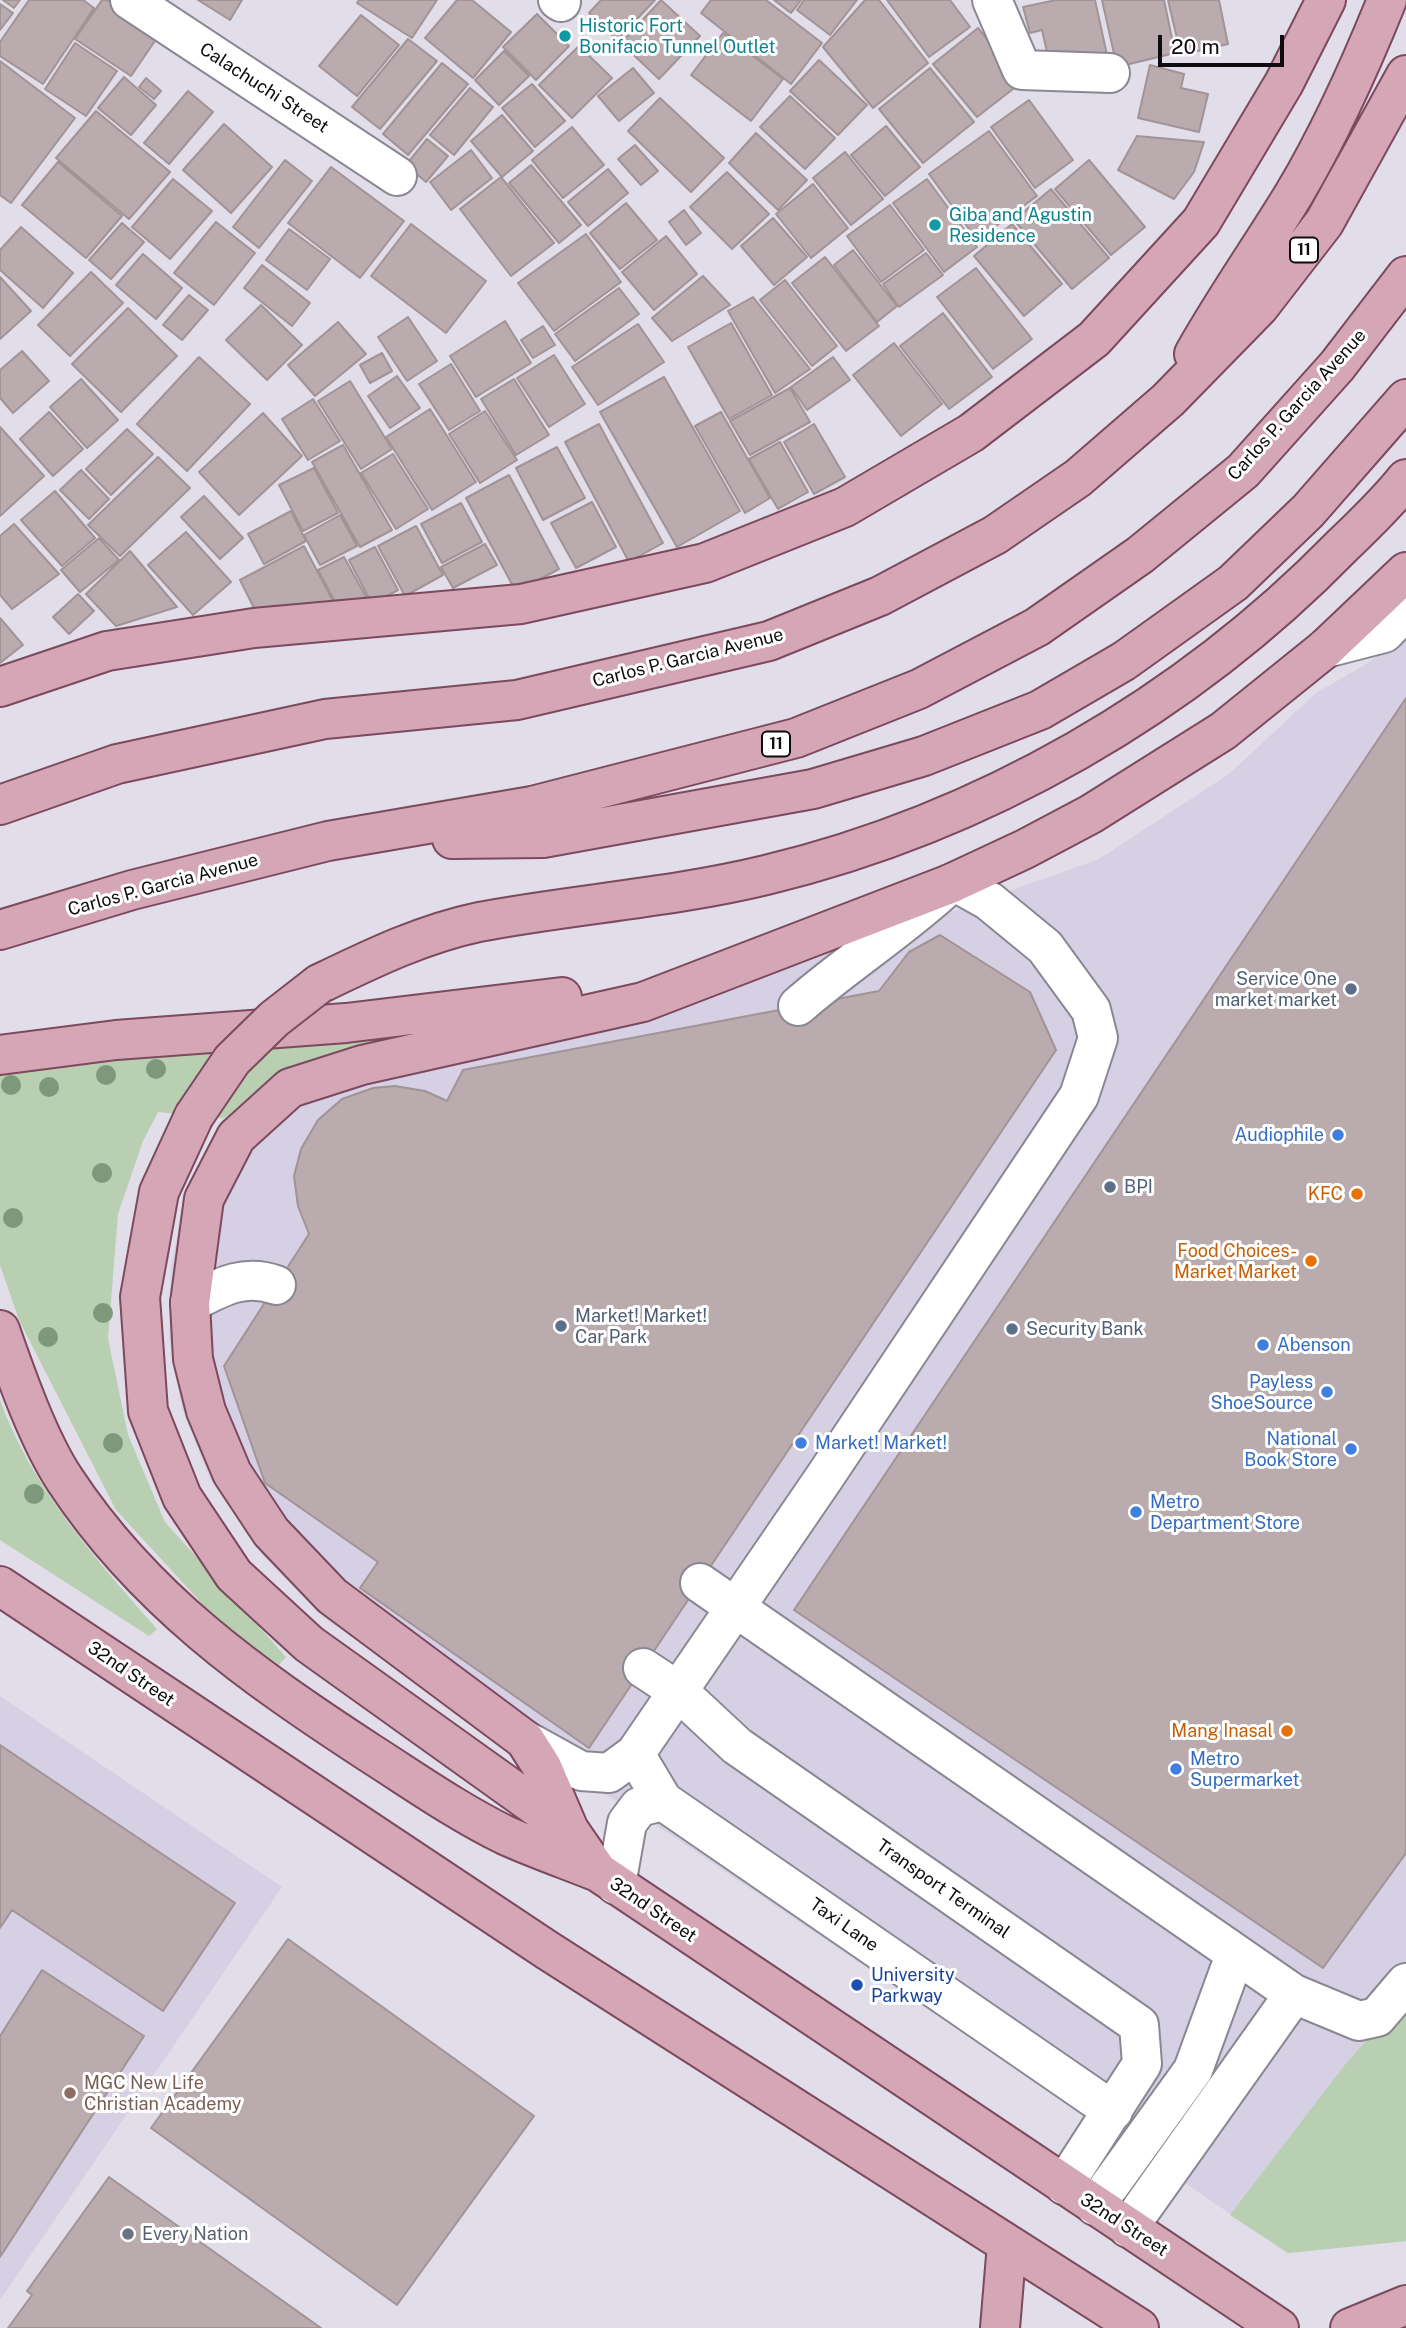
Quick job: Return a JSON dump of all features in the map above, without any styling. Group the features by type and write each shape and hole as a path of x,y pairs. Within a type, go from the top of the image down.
{"main road":[{"path":"0,687 107,651 254,628 521,604 705,563 845,507 971,433 1094,339 1201,222 1284,83 1326,0"},
{"path":"1168,400 1233,285 1294,194 1353,84 1387,0"},
{"name":"Carlos P. Garcia Avenue","path":"0,805 117,764 326,719 517,700 769,641 880,596 995,535 1079,478 1168,400 1259,307 1324,223 1406,75"},
{"name":"Carlos P. Garcia Avenue","path":"0,930 132,890 328,841 532,806 796,738 919,689 1037,627 1140,555 1243,471 1337,366 1406,276"},
{"path":"328,841 543,838 813,789 924,756 1040,710 1124,661 1233,583 1308,511 1406,398"},
{"path":"569,1830 309,1644 234,1575 182,1497 148,1411 140,1297 159,1192 194,1116 232,1060 274,1020 319,984 397,946 478,922 602,905 764,876 893,839 1068,755 1177,690 1297,593 1406,479"},
{"path":"190,1303 204,1199 236,1137 290,1088 362,1065 643,1002 952,883 1025,849 1114,800 1223,731 1326,648 1406,572"},
{"path":"0,1055 116,1041 346,1023 609,990 819,934"},
{"name":"32nd Street","path":"190,1303 193,1359 206,1410 232,1473 271,1532 332,1597 525,1740 542,1767 569,1830 607,1879 1279,2328"},
{"path":"0,1331 17,1380 64,1479 126,1560 203,1637 285,1696 450,1805 505,1835 607,1879"},
{"name":"32nd Street","path":"2,1589 547,1950 1139,2328"},
{"path":"1000,2328 1007,2244"},
{"path":"1350,2328 1406,2305"}],"street":[{"name":"Calachuchi Street","path":"130,0 397,176"},
{"path":"992,0 1022,71 1110,73"},
{"path":"1326,648 1384,634 1406,610"},
{"path":"525,1740 581,1771 609,1773 635,1754 1079,1096 1098,1038 1091,1010 1045,947 989,901 952,883 914,918 832,976 798,1006"},
{"path":"190,1303 233,1282 260,1280 276,1285"},
{"path":"700,1583 737,1605 1294,1994 1359,2021 1377,2017 1406,1983"},
{"path":"643,1668 678,1690"},
{"name":"Transport Terminal","path":"678,1690 737,1746 1139,2025 1142,2064 1113,2111"},
{"path":"607,1879 627,1823 639,1807 663,1801 635,1754"},
{"name":"Taxi Lane","path":"663,1801 1113,2111"},
{"path":"1079,2195 1193,2070 1235,1955"},
{"path":"1128,2228 1294,1994"},
{"path":"1079,2195 1113,2111"}],"shaded area":[{"name":"Market! Market!","path":"1406,635 1406,2241 1288,2253 643,1816 490,1730 324,1618 262,1555 209,1477 182,1408 169,1339 171,1266 186,1192 223,1118 282,1071 769,967 942,915 1099,859 1229,774 1316,693 1368,663"},
{"name":"MGC New Life Christian Academy","path":"0,1696 282,1887 0,2300"}],"green space":[{"path":"422,1034 223,1118 158,1112 143,1141 118,1214 108,1338 128,1435 165,1522 286,1657 275,1669 208,1610 116,1510 19,1320 0,1265 0,1064"},
{"path":"0,1400 13,1432 47,1493 89,1550 157,1629 149,1636 0,1540"},
{"path":"1406,1996 1406,2241 1288,2253 1230,2215 1344,2066"}],"building":[{"path":"3,0 20,0 14,8"},
{"path":"29,0 83,0 94,8 43,84 0,56 0,42"},
{"path":"102,0 107,0 159,35 131,76 75,39"},
{"path":"198,0 242,0 230,20"},
{"path":"359,0 437,0 412,38 357,3"},
{"path":"457,0 472,0 511,32 473,78 425,38"},
{"path":"601,0 655,0 617,40 589,13"},
{"path":"661,0 700,36 659,79 621,43"},
{"path":"711,0 766,0 822,43 791,84 701,13"},
{"path":"774,0 801,0 791,13"},
{"path":"804,0 857,0 830,35 797,10"},
{"path":"865,0 879,0 928,63 873,108 823,47"},
{"path":"887,0 950,0 970,27 929,57"},
{"path":"1056,0 1095,0 1107,55 1049,61 1042,30 1030,33 1023,7"},
{"path":"1102,0 1164,0 1175,53 1117,67"},
{"path":"1168,0 1219,0 1228,44 1181,55"},
{"path":"0,4 13,13 0,30"},
{"path":"537,14 569,46 536,80 503,47"},
{"path":"361,15 399,45 357,96 319,66"},
{"path":"978,28 1022,82 977,117 933,64"},
{"path":"723,33 783,79 751,121 691,75"},
{"path":"408,39 437,61 380,129 352,107"},
{"path":"75,43 117,71 86,116 45,89"},
{"path":"579,46 612,78 572,118 539,85"},
{"path":"504,51 529,76 499,105 475,80"},
{"path":"819,60 867,105 838,135 790,91"},
{"path":"0,61 75,118 11,203 0,195"},
{"path":"442,63 468,84 408,155 383,134"},
{"path":"1150,65 1184,74 1181,88 1208,94 1199,132 1138,118"},
{"path":"633,68 654,93 619,121 598,96"},
{"path":"930,68 974,122 923,163 879,109"},
{"path":"124,77 156,105 131,135 98,108"},
{"path":"146,78 161,91 154,99 139,87"},
{"path":"532,84 565,121 535,147 502,108"},
{"path":"470,88 493,107 454,155 430,135"},
{"path":"188,91 213,112 169,164 144,143"},
{"path":"790,96 835,138 805,169 760,127"},
{"path":"660,98 724,158 691,192 628,131"},
{"path":"1029,100 1073,160 1035,188 991,127"},
{"path":"96,111 170,172 129,219 56,158"},
{"path":"502,115 533,151 502,177 471,141"},
{"path":"224,124 272,167 231,213 183,170"},
{"path":"886,126 920,167 885,196 851,155"},
{"path":"572,127 604,165 563,198 532,160"},
{"path":"989,131 1037,196 977,240 929,174"},
{"path":"756,133 807,180 778,210 729,163"},
{"path":"1137,136 1204,142 1194,172 1174,199 1118,170"},
{"path":"427,139 448,156 426,182 406,165"},
{"path":"635,145 658,171 641,185 618,159"},
{"path":"471,150 492,178 451,210 430,182"},
{"path":"845,152 883,199 851,225 813,178"},
{"path":"285,160 312,181 259,248 233,227"},
{"path":"1089,160 1145,227 1111,255 1055,189"},
{"path":"58,162 122,216 86,258 22,205"},
{"path":"531,165 581,225 559,243 509,183"},
{"path":"331,167 404,221 360,278 288,223"},
{"path":"608,169 628,193 588,226 568,202"},
{"path":"727,172 769,214 732,249 690,207"},
{"path":"501,177 554,243 511,276 460,209"},
{"path":"173,179 212,211 170,259 132,227"},
{"name":"Giba and Agustin Residence","path":"927,179 977,247 944,272 893,203"},
{"path":"813,184 848,228 811,258 776,214"},
{"path":"1051,189 1109,258 1072,289 1014,220"},
{"path":"626,203 657,240 620,269 590,233"},
{"path":"890,205 924,250 881,282 847,236"},
{"path":"684,210 701,233 686,245 669,222"},
{"path":"773,218 807,257 774,285 741,246"},
{"path":"216,222 255,253 214,305 174,273"},
{"path":"122,223 144,242 111,279 89,260"},
{"path":"411,224 486,281 446,333 371,276"},
{"path":"1012,224 1062,284 1024,316 974,256"},
{"path":"21,227 73,273 43,308 0,270 0,250"},
{"path":"289,229 330,259 307,290 266,260"},
{"path":"586,234 621,282 554,331 518,283"},
{"path":"666,236 697,274 654,310 622,272"},
{"path":"853,250 897,306 877,322 834,265"},
{"path":"926,253 943,275 899,307 883,284"},
{"path":"143,254 182,288 156,319 116,285"},
{"path":"825,257 879,326 846,351 792,283"},
{"path":"262,265 310,303 292,326 244,288"},
{"path":"976,268 1032,339 993,369 937,297"},
{"path":"91,272 123,303 70,356 38,325"},
{"path":"703,276 730,305 672,341 652,318"},
{"path":"0,277 31,311 0,339"},
{"path":"785,280 837,346 812,366 760,300"},
{"path":"619,288 639,314 575,361 555,334"},
{"path":"189,295 208,310 182,340 163,325"},
{"path":"753,297 810,369 775,393 728,311"},
{"path":"261,305 302,345 267,380 226,340"},
{"path":"128,308 177,356 121,412 72,364"},
{"path":"943,313 992,377 949,409 900,346"},
{"path":"408,317 437,361 407,381 378,337"},
{"path":"505,321 531,363 476,397 450,356"},
{"path":"338,322 366,354 315,396 288,365"},
{"path":"731,323 772,395 729,419 688,347"},
{"path":"638,324 664,362 598,405 572,367"},
{"path":"543,326 555,345 533,358 521,340"},
{"path":"894,343 942,404 901,436 853,375"},
{"path":"22,351 49,381 13,413 0,398 0,370"},
{"path":"382,353 392,371 370,383 360,365"},
{"path":"554,355 585,404 549,427 517,378"},
{"path":"199,357 250,404 187,471 137,424"},
{"path":"833,357 850,380 807,410 791,387"},
{"path":"451,364 480,411 449,430 419,384"},
{"path":"397,376 420,408 390,428 368,396"},
{"path":"664,377 740,511 677,547 600,412"},
{"path":"81,379 118,420 87,448 50,407"},
{"path":"514,379 549,435 516,455 481,399"},
{"path":"350,381 392,449 361,469 318,401"},
{"path":"790,388 810,422 750,455 730,421"},
{"path":"313,399 340,441 308,460 282,419"},
{"path":"430,409 476,482 432,510 386,437"},
{"path":"485,411 517,460 480,483 449,434"},
{"path":"49,412 83,449 53,476 20,439"},
{"path":"721,412 770,498 745,513 695,426"},
{"path":"263,413 302,456 239,515 199,472"},
{"path":"599,424 663,543 629,562 565,442"},
{"path":"814,424 845,477 814,494 784,442"},
{"path":"0,427 44,476 0,516"},
{"path":"127,429 153,454 111,495 86,469"},
{"path":"780,442 808,492 778,509 749,459"},
{"path":"343,445 392,530 360,547 312,462"},
{"path":"557,447 585,498 543,520 516,468"},
{"path":"393,454 428,509 396,529 361,473"},
{"path":"158,457 190,488 120,556 88,525"},
{"path":"314,468 338,513 303,531 279,485"},
{"path":"81,470 109,499 89,519 60,490"},
{"path":"509,475 559,569 516,592 466,498"},
{"path":"55,491 95,538 62,566 21,520"},
{"path":"204,496 243,538 220,559 181,517"},
{"path":"592,502 616,547 576,568 551,523"},
{"path":"461,503 482,542 442,563 421,524"},
{"path":"291,511 306,541 264,564 248,534"},
{"path":"340,515 357,546 320,565 304,535"},
{"path":"14,524 59,574 12,609 0,595 0,536"},
{"path":"416,526 443,575 405,596 378,546"},
{"path":"186,532 231,582 193,615 148,565"},
{"path":"99,538 119,560 80,592 61,570"},
{"path":"485,544 497,565 453,588 441,567"},
{"path":"304,546 335,605 256,612 240,580"},
{"path":"375,547 398,590 372,604 349,560"},
{"path":"130,551 177,607 116,626 86,594"},
{"path":"344,557 366,597 340,611 318,570"},
{"path":"78,594 94,611 69,634 53,617"},
{"path":"0,618 23,645 0,663"},
{"path":"1406,698 1406,1853 1323,1968 794,1610"},
{"name":"Market! Market! Car Park","path":"940,935 1030,992 1056,1050 589,1748 360,1588 378,1562 265,1483 224,1366 309,1234 298,1206 294,1176 301,1149 318,1120 342,1099 373,1088 395,1086 425,1091 447,1101 463,1070 879,991 909,952"},
{"path":"0,1745 235,1903 163,2011 12,1910 0,1928"},
{"path":"288,1939 534,2116 397,2305 151,2128"},
{"path":"42,1970 144,2036 0,2257 0,2036"},
{"name":"Every Nation","path":"109,2177 321,2328 8,2328 32,2295 27,2291"}],"place":[{"name":"Historic Fort Bonifacio Tunnel Outlet","path":"565,36"},
{"name":"Giba and Agustin Residence","path":"935,225"},
{"name":"Service One market market","path":"1351,989"},
{"name":"Audiophile","path":"1338,1135"},
{"name":"BPI","path":"1110,1187"},
{"name":"KFC","path":"1357,1194"},
{"name":"Food Choices- Market Market","path":"1311,1261"},
{"name":"Market! Market! Car Park","path":"561,1326"},
{"name":"Security Bank","path":"1012,1329"},
{"name":"Abenson","path":"1263,1345"},
{"name":"Payless ShoeSource","path":"1327,1392"},
{"name":"Market! Market!","path":"801,1443"},
{"name":"National Book Store","path":"1351,1449"},
{"name":"Metro Department Store","path":"1136,1512"},
{"name":"Mang Inasal","path":"1287,1731"},
{"name":"Metro Supermarket","path":"1176,1769"},
{"name":"University Parkway","path":"857,1985"},
{"name":"MGC New Life Christian Academy","path":"70,2093"},
{"name":"Every Nation","path":"128,2234"}]}
